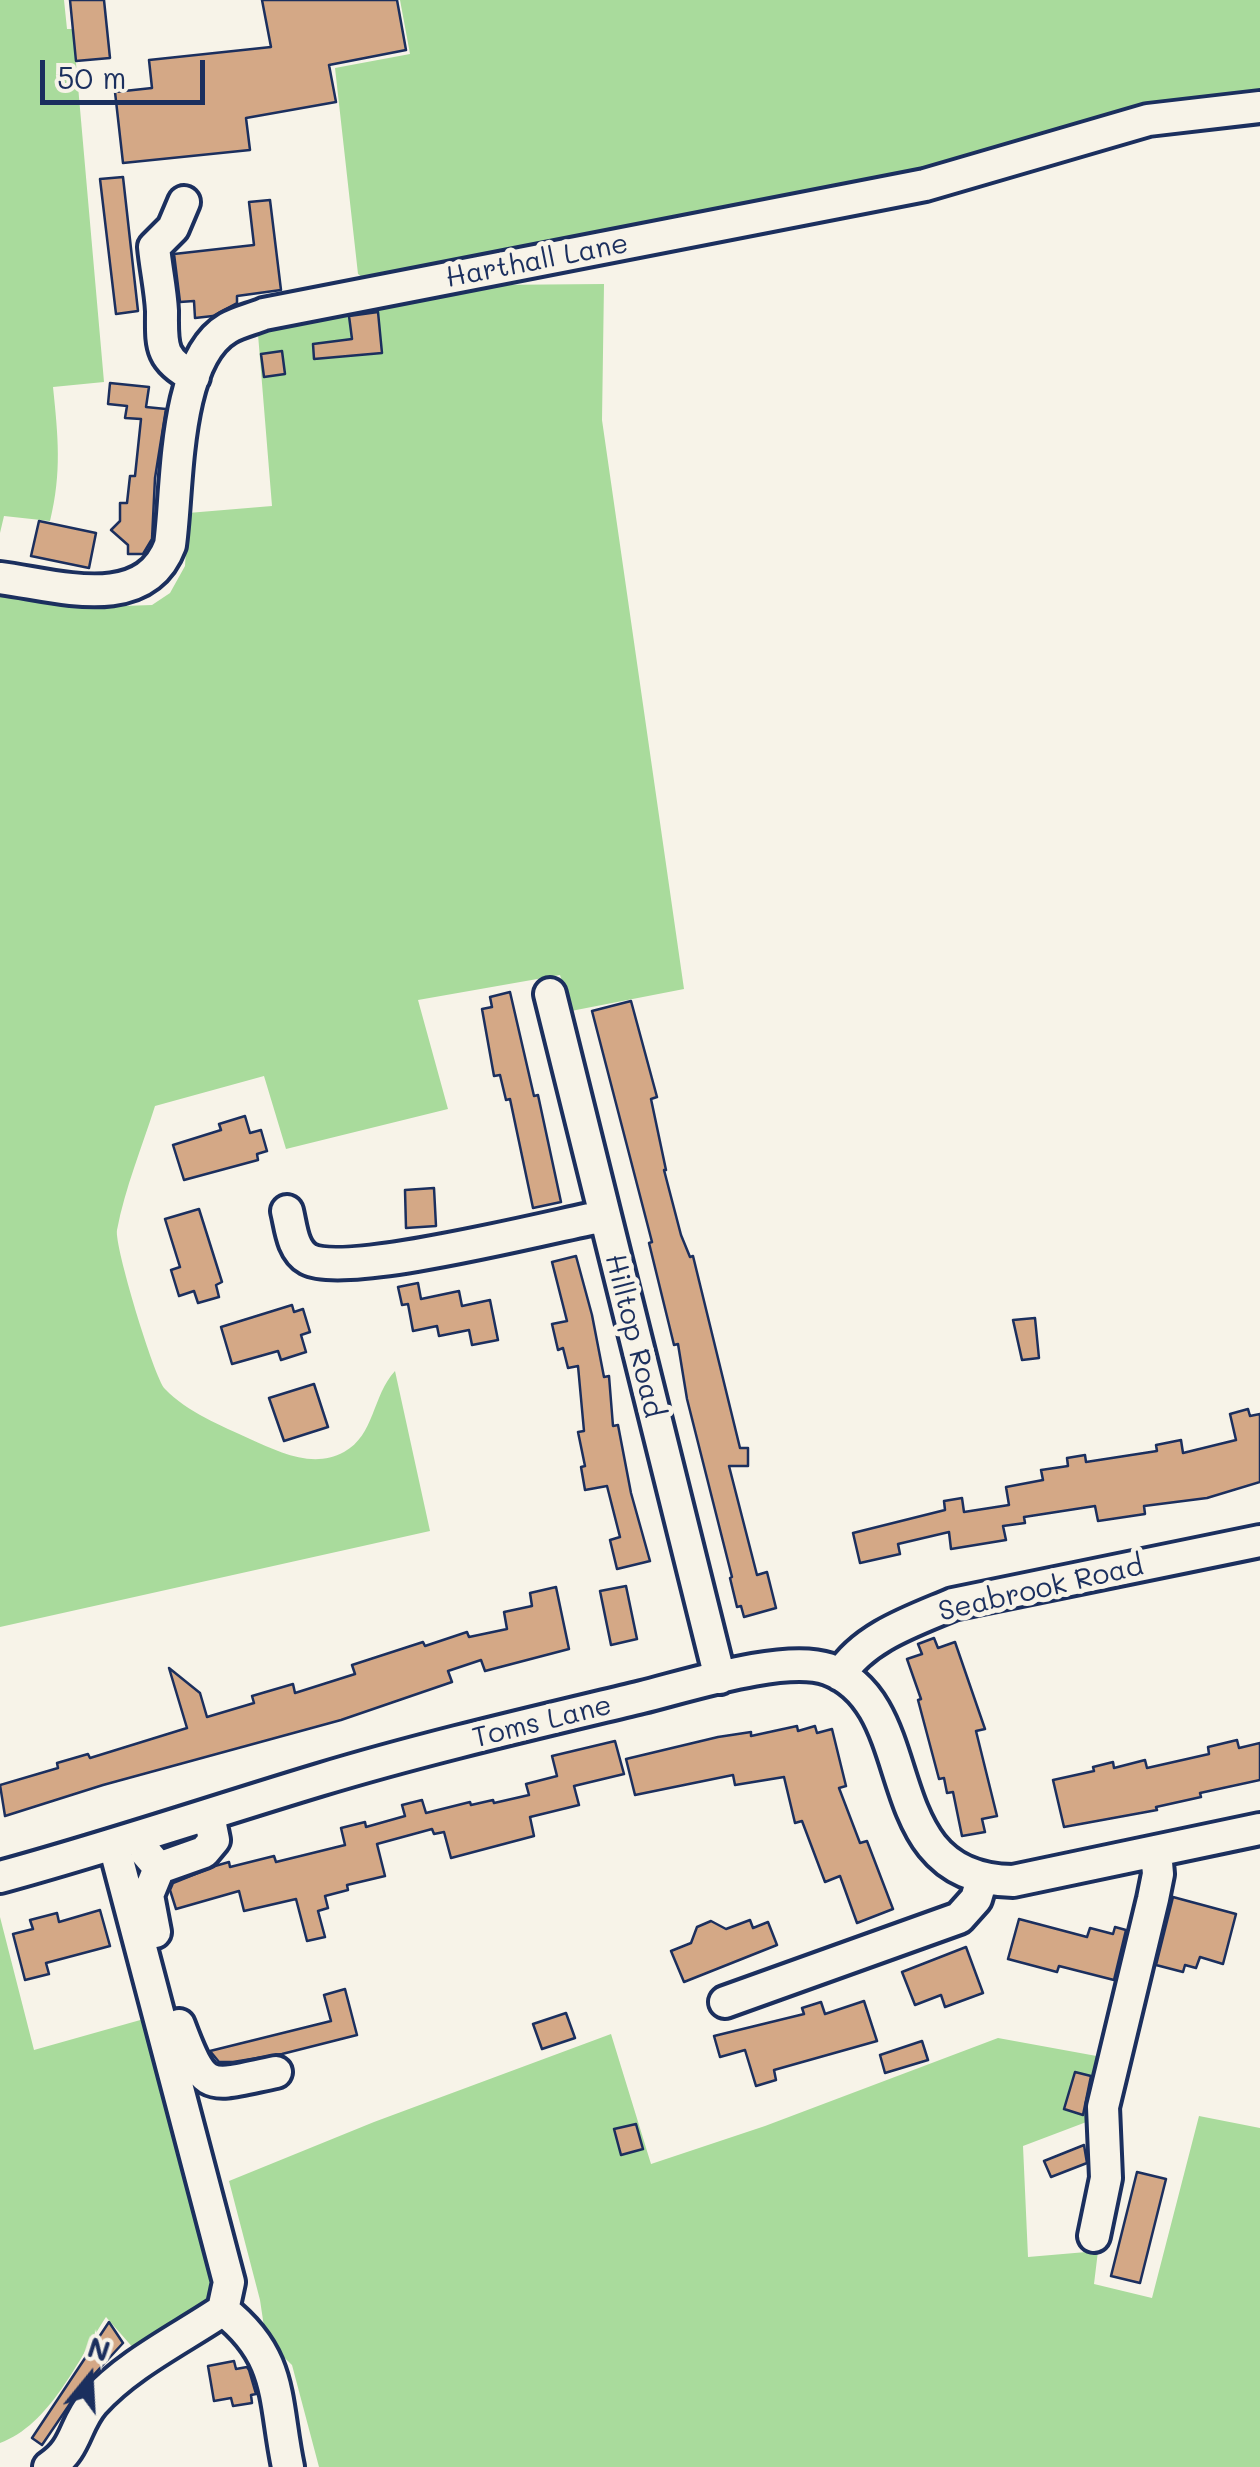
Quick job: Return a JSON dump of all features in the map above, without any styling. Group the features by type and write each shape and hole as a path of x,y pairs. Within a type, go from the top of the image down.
{"street":[{"name":"Harthall Lane","path":"0,578 98,591 128,588 154,572 170,545 186,398 202,353 228,328 264,314 925,185 1148,120 1260,107"},
{"path":"184,202 172,228 154,247 162,311 160,341 168,358 194,377"},
{"name":"Hilltop Road","path":"550,994 720,1678"},
{"path":"288,1211 298,1249 309,1260 341,1262 409,1256 604,1216"},
{"name":"Seabrook Road","path":"840,1675 866,1647 954,1604 1260,1541"},
{"name":"Toms Lane","path":"0,1877 378,1764 720,1678 798,1665 840,1675"},
{"path":"840,1675 860,1690 878,1716 923,1834 951,1864 982,1879 1012,1881 1260,1829"},
{"path":"209,1815 214,1840 211,1846 159,1868 148,1889 148,1905 179,2025 193,2062 208,2079 220,2084 276,2072"},
{"path":"128,1840 159,1868"},
{"path":"48,2467 71,2446 95,2400 223,2310 229,2282 128,1840"},
{"path":"1094,2236 1106,2178 1103,2107 1153,1899 1158,1874 1156,1851"},
{"path":"725,2002 959,1918 976,1900 982,1879"},
{"path":"223,2310 258,2344 269,2366 288,2467"}],"green space":[{"path":"0,0 64,0 67,29 73,29 104,382 53,387 58,470 50,521 4,516 0,533"},
{"path":"400,0 1260,0 1260,100 857,191 368,282 358,274 335,68 410,54"},
{"path":"604,284 602,420 684,989 571,1011 560,975 418,1000 448,1109 286,1149 264,1076 155,1106 117,1230 136,1311 165,1389 194,1412 250,1439 296,1457 320,1459 344,1452 362,1436 395,1371 430,1531 0,1627 0,595 152,605 170,593 185,566 188,513 272,506 257,322 488,285"},
{"path":"0,1917 34,2050 151,2017 218,2261 213,2299 135,2350 106,2317 48,2407 18,2434 0,2443"},
{"path":"611,2034 651,2164 765,2126 998,2038 1102,2057 1089,2121 1023,2146 1028,2257 1098,2251 1094,2284 1152,2298 1199,2116 1260,2128 1260,2467 319,2467 292,2365 266,2340 260,2300 229,2181"}],"building":[{"path":"70,0 104,0 110,58 76,61"},
{"path":"262,0 397,0 406,50 329,65 336,102 246,118 250,150 123,163 115,92 152,88 149,60 271,47"},
{"path":"123,177 138,311 116,314 100,179"},
{"path":"270,200 281,290 237,296 237,303 213,316 195,318 194,301 180,302 174,254 254,245 249,202"},
{"path":"378,312 382,353 314,359 313,344 352,339 349,316"},
{"path":"282,351 285,374 264,377 261,354"},
{"path":"110,383 149,387 146,407 166,409 155,478 152,539 143,554 128,554 128,545 111,530 120,521 120,503 127,503 130,476 135,476 141,419 125,418 127,406 108,404"},
{"path":"39,521 96,533 89,568 31,556"},
{"path":"510,992 561,1202 533,1208 510,1099 506,1100 500,1075 494,1076 482,1009 492,1007 490,997"},
{"path":"631,1001 657,1097 651,1099 681,1235 690,1257 693,1256 740,1448 748,1448 748,1466 729,1466 757,1575 767,1572 776,1608 744,1617 741,1606 737,1607 687,1399 678,1344 674,1345 649,1243 652,1242 592,1011"},
{"path":"245,1116 250,1133 261,1130 267,1151 257,1154 258,1160 184,1180 173,1145 221,1130 219,1124"},
{"path":"434,1188 436,1226 406,1228 405,1190"},
{"path":"199,1209 222,1282 216,1285 219,1297 198,1303 194,1291 179,1296 171,1270 180,1267 165,1219"},
{"path":"576,1256 604,1377 609,1376 613,1426 618,1425 650,1561 617,1569 610,1540 620,1537 607,1486 585,1490 578,1432 584,1431 578,1366 568,1368 563,1348 558,1350 552,1324 567,1321 552,1262"},
{"path":"418,1283 421,1299 459,1291 462,1306 490,1300 498,1340 472,1345 469,1330 439,1336 437,1326 413,1331 408,1304 402,1305 398,1287"},
{"path":"292,1305 294,1312 303,1309 310,1332 301,1335 306,1352 281,1360 278,1351 232,1364 221,1327"},
{"path":"1035,1318 1039,1358 1022,1360 1013,1320"},
{"path":"314,1384 328,1427 284,1441 269,1398"},
{"path":"1248,1409 1250,1416 1260,1414 1260,1482 1207,1498 1144,1506 1145,1514 1098,1521 1095,1506 1024,1517 1025,1523 1003,1526 1006,1540 951,1549 949,1532 898,1544 900,1554 860,1563 853,1533 945,1510 944,1501 962,1498 964,1512 1009,1505 1006,1487 1043,1480 1041,1470 1068,1466 1067,1458 1085,1455 1086,1462 1157,1451 1156,1445 1181,1440 1183,1453 1236,1440 1230,1414"},
{"path":"626,1586 637,1639 611,1645 600,1591"},
{"path":"556,1587 569,1649 485,1671 481,1660 448,1671 452,1682 341,1720 5,1816 0,1785 58,1768 57,1763 88,1754 90,1758 187,1728 169,1668 200,1693 207,1717 254,1703 252,1696 293,1684 295,1693 355,1674 352,1665 423,1642 425,1646 467,1632 469,1637 507,1629 504,1612 532,1606 530,1593"},
{"path":"934,1638 938,1648 955,1642 985,1729 976,1731 997,1816 982,1819 985,1832 962,1836 953,1792 947,1793 944,1778 939,1779 918,1700 921,1699 907,1659 922,1654 918,1644"},
{"path":"797,1726 798,1731 815,1726 817,1733 832,1729 846,1786 839,1788 860,1843 867,1841 893,1909 857,1923 840,1876 825,1882 802,1821 795,1823 784,1777 735,1785 733,1775 635,1795 626,1759 718,1737 751,1732 751,1736"},
{"path":"1237,1740 1239,1748 1260,1743 1260,1780 1200,1793 1201,1797 1156,1807 1157,1810 1064,1827 1053,1780 1094,1771 1093,1767 1113,1762 1114,1768 1145,1760 1147,1768 1209,1754 1208,1747"},
{"path":"615,1741 624,1774 574,1786 579,1805 530,1817 534,1836 451,1858 444,1832 434,1834 432,1829 377,1844 385,1876 347,1885 348,1890 325,1896 328,1908 318,1911 325,1937 307,1941 296,1899 244,1911 239,1891 176,1909 170,1890 173,1883 215,1866 229,1862 230,1867 274,1856 276,1862 345,1845 341,1828 365,1822 366,1827 405,1816 402,1805 422,1800 426,1813 470,1802 494,1803 529,1795 526,1784 557,1776 552,1756"},
{"path":"1173,1897 1236,1914 1223,1964 1200,1957 1196,1968 1185,1965 1183,1972 1156,1965"},
{"path":"100,1910 110,1946 46,1963 49,1974 25,1980 13,1934 33,1929 30,1920 57,1913 59,1922"},
{"path":"1019,1919 1087,1937 1090,1928 1113,1934 1115,1927 1126,1930 1114,1980 1059,1966 1057,1972 1008,1959"},
{"path":"750,1920 753,1928 768,1922 777,1945 684,1982 671,1951 691,1943 697,1927 711,1921 726,1929"},
{"path":"966,1947 983,1993 945,2007 941,1995 915,2005 902,1972"},
{"path":"345,1989 357,2035 233,2062 219,2062 210,2051 331,2021 324,1995"},
{"path":"864,2001 877,2041 774,2070 776,2080 756,2086 745,2050 720,2057 714,2036 804,2014 802,2008 821,2002 825,2014"},
{"path":"566,2013 575,2038 542,2049 533,2024"},
{"path":"922,2041 928,2060 885,2073 880,2055"},
{"path":"1075,2072 1091,2076 1083,2115 1064,2109"},
{"path":"636,2124 643,2149 621,2155 614,2129"},
{"path":"1084,2145 1087,2163 1051,2177 1044,2161"},
{"path":"1137,2172 1166,2179 1140,2283 1111,2276"},
{"path":"109,2322 123,2343 78,2392 42,2445 32,2438"},
{"path":"234,2361 236,2369 249,2370 256,2394 251,2395 252,2403 233,2406 231,2398 214,2401 208,2366"}]}
